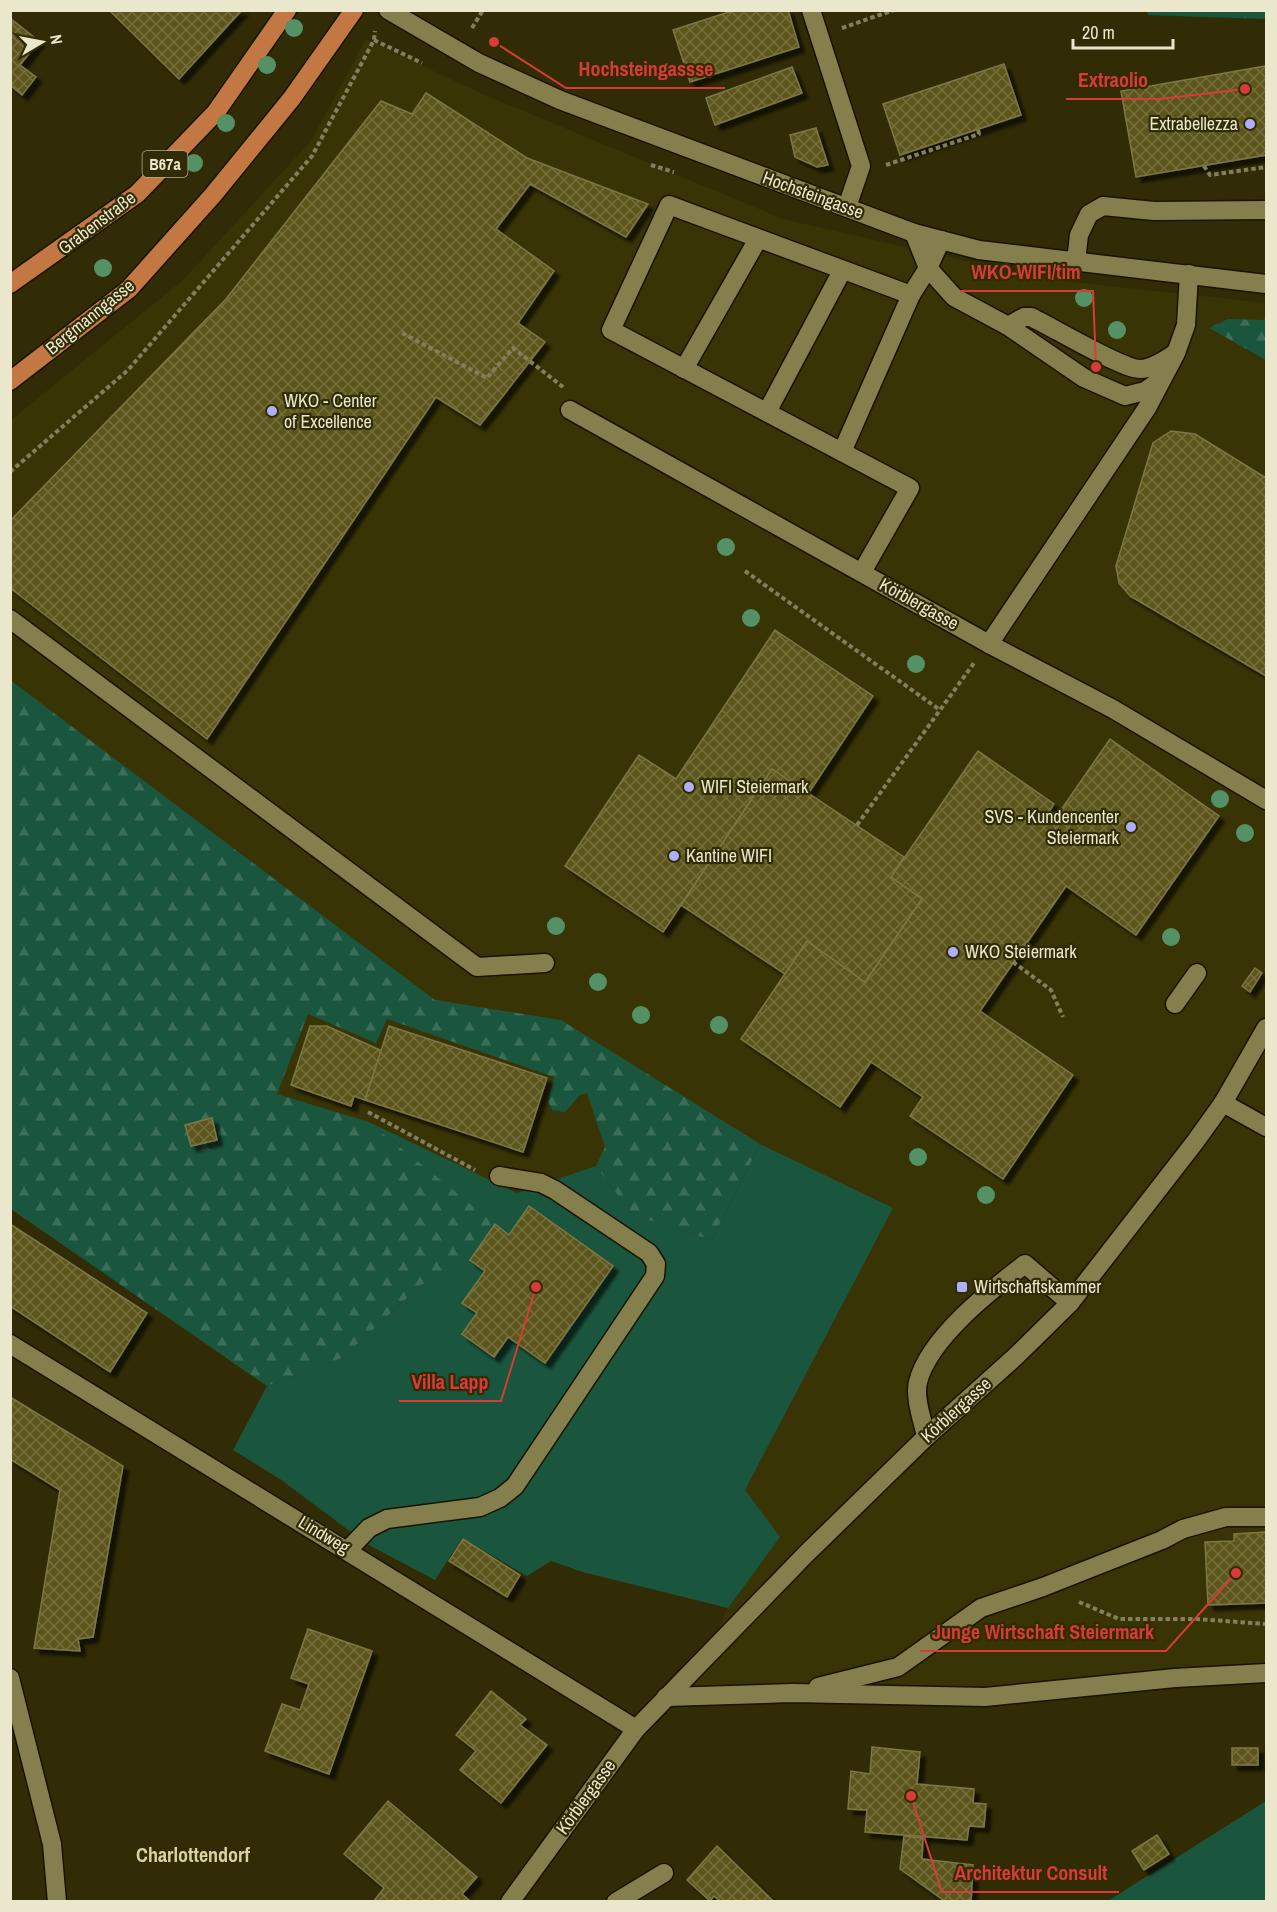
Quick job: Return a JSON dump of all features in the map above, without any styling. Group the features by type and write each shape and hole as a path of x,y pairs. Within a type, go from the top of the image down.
{"main road":[{"name":"Grabenstraße","path":"10,284 137,194 216,112 287,10"},
{"name":"Bergmanngasse","path":"10,381 129,289 213,195 292,98 354,10"}],"street":[{"name":"Hochsteingasse","path":"388,10 480,63 560,100 914,233 979,250 1266,284"},
{"path":"811,10 861,166 847,207"},
{"path":"862,572 910,488 610,330 669,206 911,295"},
{"path":"1076,261 1079,235 1089,214 1103,206 1154,211 1266,210"},
{"path":"914,233 928,268 954,297 1008,326 1084,378 1125,396 1145,391 1160,381"},
{"path":"684,369 758,239"},
{"path":"842,452 911,295 928,268 941,240"},
{"path":"767,412 842,271"},
{"path":"989,644 1147,408 1176,353 1186,325 1189,274"},
{"path":"1008,326 1024,317 1032,317 1098,351 1140,369 1156,364 1176,353"},
{"name":"Körblergasse","path":"570,410 989,644 1113,709 1266,800"},
{"path":"10,619 477,967 545,963"},
{"path":"1175,1004 1197,973"},
{"name":"Körblergasse","path":"510,1902 636,1729 926,1437 1016,1357 1070,1303 1223,1103 1266,1028"},
{"path":"1223,1103 1266,1127"},
{"path":"348,1550 369,1528 387,1519 480,1507 500,1498 514,1486 655,1276 656,1264 649,1253 555,1190 540,1183 500,1176"},
{"path":"926,1437 918,1383 927,1359 977,1301 1025,1264 1070,1303"},
{"name":"Lindweg","path":"10,1344 636,1729"},
{"path":"793,1693 898,1667 981,1608 1043,1587 1162,1540 1183,1529 1226,1517 1266,1516"},
{"path":"666,1697 793,1693 985,1696 1175,1678 1266,1673"},
{"path":"10,1678 52,1844 57,1902"},
{"path":"616,1902 664,1873"}],"path":[{"path":"472,29 483,10"},
{"path":"819,35 894,10"},
{"path":"10,472 128,370 312,156 374,40"},
{"path":"860,174 980,134 978,129"},
{"path":"1204,166 1210,176 1266,167"},
{"path":"402,333 487,378 513,348 552,377"},
{"path":"745,571 940,710"},
{"path":"856,825 989,644"},
{"path":"1013,962 1051,990 1063,1017"},
{"path":"368,1112 471,1168 500,1176"},
{"path":"1043,1587 1119,1619 1197,1619 1266,1624"}],"shaded area":[{"path":"366,39 478,92 783,219 1045,279 1266,303 1266,1673 985,1697 666,1697 709,1653 727,1608 583,1572 551,1561 527,1576 462,1538 435,1580 367,1544 280,1479 233,1450 267,1386 11,1209 11,420 183,280 311,141"}],"green space":[{"path":"1147,11 1266,11 1266,19 1148,15"},
{"path":"1266,318 1266,360 1209,328 1228,319 1263,320"},
{"path":"10,680 435,1000 561,1020 760,1144 712,1240 633,1215 596,1166 605,1147 587,1093 580,1095 565,1112 552,1110 548,1101 554,1077 387,1019 376,1043 308,1014 277,1094 369,1122 495,1224 470,1260 421,1285 342,1358 267,1386 11,1209"},
{"path":"369,1122 517,1193 596,1166 633,1215 712,1240 760,1144 893,1208 745,1490 780,1537 728,1608 583,1572 551,1561 527,1576 462,1538 435,1580 367,1544 280,1479 233,1450 267,1386 342,1358 421,1285 470,1260 495,1225"},
{"path":"1266,1801 1266,1901 1108,1901"}],"building":[{"path":"109,10 242,10 179,79"},
{"path":"735,10 788,10 799,47 690,82 673,30"},
{"path":"10,18 39,41 20,65 36,77 22,95 10,85"},
{"path":"1004,64 1021,115 900,155 883,104"},
{"path":"1266,66 1266,155 1136,177 1121,91"},
{"path":"792,67 802,93 715,125 706,98"},
{"name":"WKO - Center of Excellence","path":"426,93 527,158 648,204 626,237 530,184 496,229 554,271 518,323 545,342 480,425 436,397 207,739 10,588 10,521 226,299 381,101 412,114"},
{"path":"816,128 828,165 817,167 795,157 790,135"},
{"path":"1171,431 1195,434 1266,478 1266,676 1130,596 1119,583 1116,566 1153,443"},
{"name":"WIFI Steiermark","path":"775,630 873,696 808,794 772,769 663,932 565,866 639,755 676,779"},
{"name":"WKO Steiermark","path":"1110,739 1219,816 1136,935 1066,886 980,1011 1073,1075 1003,1179 910,1116 923,1097 871,1062 840,1107 741,1039 807,941 865,982 922,899 891,877 978,751 1054,804 1045,818 1052,823"},
{"path":"772,769 904,857 891,877 922,899 865,982 807,941 785,974 681,905"},
{"path":"1255,968 1262,973 1250,992 1242,986"},
{"path":"310,1026 327,1026 382,1051 365,1100 354,1096 351,1106 291,1085"},
{"path":"389,1026 547,1078 523,1152 365,1100"},
{"path":"212,1118 217,1140 191,1146 185,1125"},
{"path":"529,1206 613,1266 545,1363 508,1337 494,1357 462,1334 477,1313 462,1303 485,1271 470,1260 495,1224 509,1235"},
{"path":"10,1224 147,1313 110,1372 10,1306"},
{"path":"10,1397 123,1466 93,1637 78,1639 80,1651 34,1648 60,1490 10,1459"},
{"path":"1266,1532 1266,1603 1208,1605 1205,1542 1234,1541 1234,1534"},
{"path":"463,1539 520,1575 507,1597 449,1561"},
{"path":"308,1629 372,1651 329,1774 265,1751 282,1704 300,1710 309,1684 291,1678"},
{"path":"491,1691 526,1719 520,1725 547,1745 501,1803 460,1770 476,1751 456,1735"},
{"path":"872,1747 920,1752 917,1784 974,1789 973,1803 986,1804 984,1827 969,1826 967,1840 865,1832 867,1810 848,1809 851,1771 870,1774"},
{"path":"1232,1748 1258,1748 1258,1765 1232,1765"},
{"path":"388,1801 477,1877 462,1894 471,1902 373,1902 384,1888 344,1854"},
{"path":"1157,1835 1169,1854 1144,1870 1132,1851"},
{"path":"904,1836 923,1838 922,1859 973,1865 971,1902 946,1902 900,1869"},
{"path":"717,1846 774,1902 721,1902 714,1896 710,1901 687,1880"}],"place":[{"name":"Hochsteingassse","path":"494,42"},
{"name":"Extraolio","path":"1245,89"},
{"name":"Extrabellezza","path":"1250,124"},
{"name":"WKO-WIFI/tim","path":"1096,367"},
{"name":"WKO - Center of Excellence","path":"272,411"},
{"name":"WIFI Steiermark","path":"689,787"},
{"name":"SVS - Kundencenter Steiermark","path":"1131,827"},
{"name":"Kantine WIFI","path":"674,856"},
{"name":"WKO Steiermark","path":"953,952"},
{"name":"Villa Lapp","path":"536,1287"},
{"name":"Wirtschaftskammer","path":"962,1287"},
{"name":"Junge Wirtschaft Steiermark","path":"1236,1573"},
{"name":"Architektur Consult","path":"911,1796"}],"district":[{"name":"Charlottendorf","path":"193,1855"}]}
